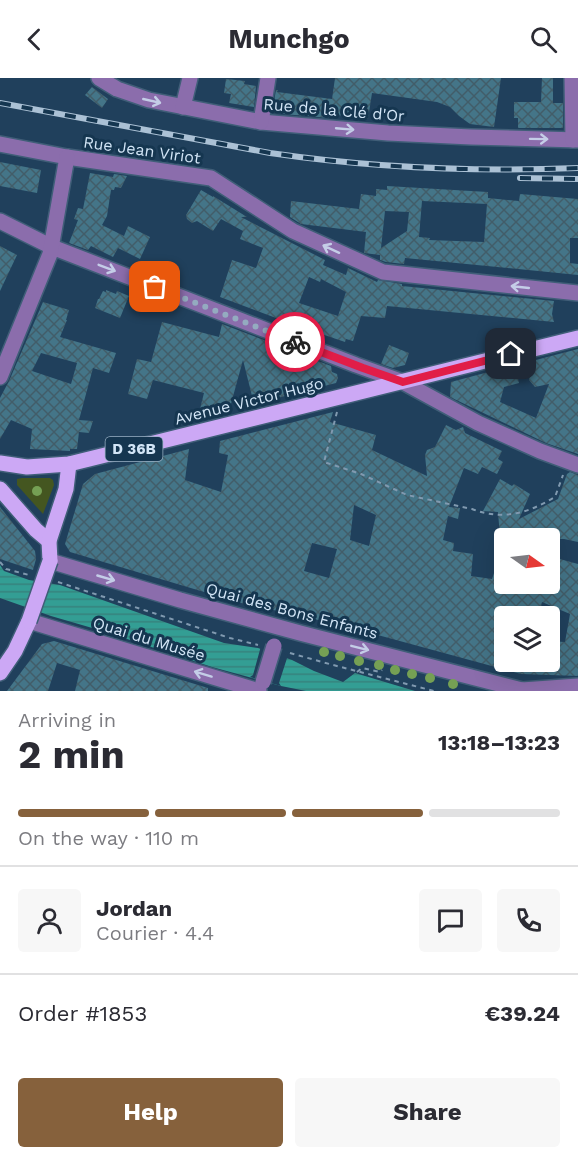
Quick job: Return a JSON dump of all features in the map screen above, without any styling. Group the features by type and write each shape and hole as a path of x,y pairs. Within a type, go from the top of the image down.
{"main road":[{"name":"Avenue Victor Hugo","path":"69,464 578,338"},
{"name":"D 36B","path":"0,463 27,467 69,464"},
{"path":"0,673 15,651 50,561 49,541 66,489 69,464"},
{"path":"0,489 36,530 49,541"}],"street":[{"name":"Rue de la Clé d'Or","path":"99,78 117,89 149,100 261,122 388,133 576,140"},
{"path":"183,107 190,78"},
{"path":"261,122 268,78"},
{"path":"572,78 576,140"},
{"name":"Rue Jean Viriot","path":"0,144 67,157 211,178 293,231 383,272 578,293"},
{"path":"0,377 50,254 67,157"},
{"path":"0,221 52,247 403,382 478,423 573,463"},
{"name":"Quai des Bons Enfants","path":"50,561 279,627 524,690 578,686"},
{"name":"Quai du Musée","path":"28,621 261,688"},
{"path":"261,688 266,646 279,627"}],"path":[{"path":"338,398 337,412 324,462 361,474 407,495 482,513 508,516 538,507 555,497 573,463"},
{"path":"0,562 6,569 29,575"},
{"path":"60,582 230,638 266,646"},
{"path":"290,653 434,691"},
{"path":"357,672 362,668 380,672"}],"shaded area":[{"path":"50,478 53,480 54,485 43,514 17,485 17,479"},
{"path":"0,565 4,571 29,580 60,585 224,643 258,648 343,682 355,673 415,691 306,691 212,667 0,598"}],"pier":[{"path":"261,646 288,655 279,683 281,686 250,677 253,675"}],"building":[{"path":"335,78 501,78 494,127 470,124 450,107 437,102 372,93 368,119 330,114 329,118 272,113 276,90 277,92 332,99"},
{"path":"542,78 553,78 553,103 563,103 563,128 518,128 518,118 514,118 514,102 541,102"},
{"path":"226,79 245,81 244,84 256,86 254,107 229,103 231,94 224,93"},
{"path":"92,87 108,99 102,108 85,95"},
{"path":"0,162 41,170 37,193 0,186"},
{"path":"90,173 113,177 114,174 127,176 121,188 115,187 111,190 107,216 102,225 124,236 128,226 150,237 140,259 118,248 113,257 91,246 88,250 69,243 78,220 74,219 78,208 83,209"},
{"path":"387,186 488,192 488,198 519,201 520,194 578,199 578,238 570,238 570,263 578,264 578,275 405,258 404,264 386,262 380,260 380,255 364,253 366,232 301,224 290,217 291,201 359,209 361,194 376,196 376,189 387,190","holes":["422,201 487,204 484,242 429,240 430,238 419,237","385,211 409,212 407,231 381,248"]},
{"path":"201,190 247,217 241,217 325,260 323,265 346,275 348,268 377,282 378,280 402,284 402,286 554,301 552,314 554,322 387,306 385,318 361,316 353,341 346,339 345,342 220,297 232,260 256,268 263,248 240,239 243,231 221,219 213,231 197,221 192,223 186,215","holes":["309,277 320,282 321,279 346,292 338,316 299,303"]},
{"path":"0,246 17,255 0,291"},
{"path":"106,290 116,294 117,291 129,296 120,318 95,308 98,299"},
{"path":"43,302 69,310 60,337 116,353 109,373 93,368 79,420 93,421 89,433 79,432 77,449 70,449 70,451 30,449 32,429 11,420 0,439 0,398","holes":["41,353 77,363 71,384 32,371"]},
{"path":"162,322 219,337 222,324 331,366 332,372 337,374 338,378 336,383 254,404 243,360 229,411 218,413 200,409 204,393 153,380 147,399 128,394 137,359 151,362"},
{"path":"389,345 409,353 405,365 393,368 381,364"},
{"path":"578,349 578,454 546,443 450,397 451,382 515,365 519,383 504,387 500,402 536,418 549,384 535,387 529,380 532,361"},
{"path":"333,412 330,422 376,435 372,450 427,476 425,455 427,450 435,447 446,425 456,430 463,427 465,433 502,451 498,459 503,462 497,474 482,467 478,474 464,468 449,507 460,508 458,519 448,516 443,540 454,543 453,551 473,554 471,576 492,579 494,573 494,594 560,594 560,559 578,564 578,676 514,672 560,672 560,642 565,642 570,614 560,610 560,606 551,606 542,602 541,606 494,606 494,667 341,625 241,603 70,552 65,544 83,484 95,474 189,449 185,480 221,492 228,455 219,453 220,441","holes":["354,505 376,515 369,546 350,540","312,543 337,549 329,578 304,571"]},
{"path":"570,472 578,475 578,542 560,539 560,528 499,528 498,512 483,511 500,479 530,494 519,519 558,499 567,474"},
{"path":"0,507 35,551 36,559 33,570 0,559"},
{"path":"54,641 208,688 208,691 75,691 80,670 57,663 48,691 7,691 42,644"}],"railway":[{"path":"0,103 270,153 309,158 424,168 578,168"},
{"path":"520,178 578,179"}],"way so far":[{"path":"155,287 295,342"}],"route":[{"path":"295,342 403,382 511,354"}]}
